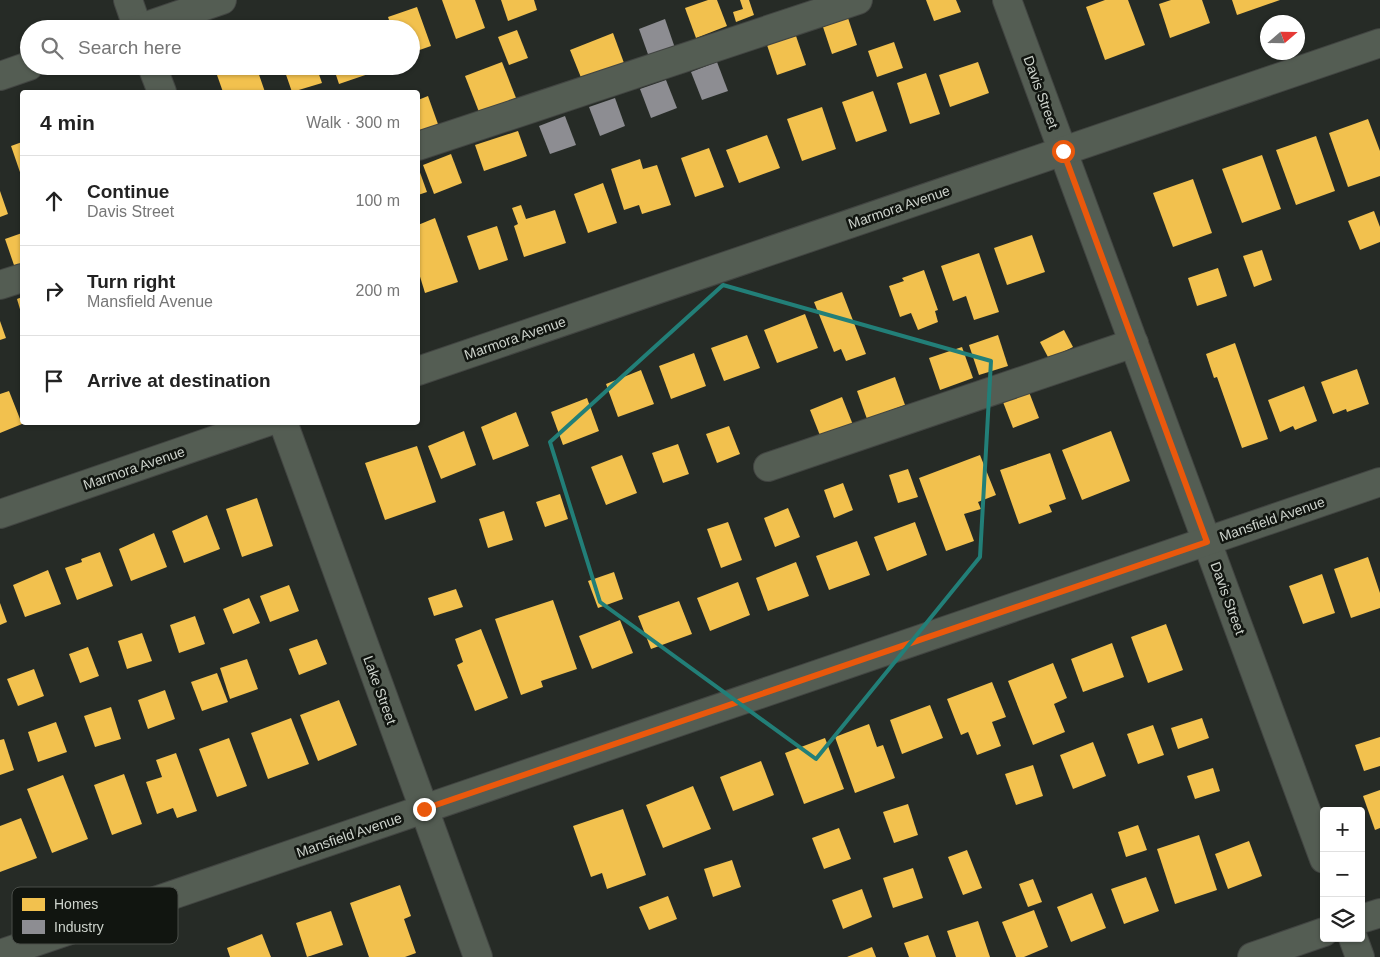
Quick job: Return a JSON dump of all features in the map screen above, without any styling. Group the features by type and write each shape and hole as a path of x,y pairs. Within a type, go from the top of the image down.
{"street":[{"path":"128,0 135,20"},
{"path":"164,20 222,0"},
{"path":"420,145 858,0"},
{"name":"Davis Street","path":"1007,0 1321,852"},
{"name":"Marmora Avenue","path":"420,370 1380,43"},
{"path":"0,76 20,69"},
{"path":"155,75 161,90"},
{"path":"0,285 20,279"},
{"path":"768,467 1134,343"},
{"name":"Marmora Avenue","path":"0,514 258,425"},
{"name":"Lake Street","path":"284,425 478,957"},
{"name":"Mansfield Avenue","path":"178,893 1380,482"},
{"path":"1365,919 1380,913"},
{"path":"1252,957 1320,933"},
{"path":"1354,942 1360,957"},
{"name":"Mansfield Avenue","path":"0,954 29,944"}],"highlighted area":[{"path":"723,285 991,361 980,557 816,759 600,602 550,442"}],"building: Homes":[{"path":"442,0 475,0 485,28 456,39"},
{"path":"501,0 534,0 537,10 508,21"},
{"path":"708,0 717,0 727,26 696,38 685,8"},
{"path":"740,0 749,0 754,15 736,22 733,12 743,9"},
{"path":"926,0 956,0 961,12 934,21"},
{"path":"1105,0 1128,0 1145,45 1105,60 1086,7"},
{"path":"1171,0 1202,0 1210,23 1170,38 1159,4"},
{"path":"1232,0 1280,0 1237,15"},
{"path":"417,7 431,46 420,50 420,20 389,20 388,17"},
{"path":"848,18 857,45 832,54 823,27"},
{"path":"517,30 528,58 509,65 498,37"},
{"path":"613,33 624,63 582,80 570,50"},
{"path":"796,36 806,65 777,75 767,45"},
{"path":"894,42 903,68 877,77 868,51"},
{"path":"502,62 516,98 479,112 465,76"},
{"path":"978,62 989,93 950,107 939,75"},
{"path":"926,73 940,114 910,124 897,83"},
{"path":"217,75 259,75 264,90 222,90"},
{"path":"286,75 319,75 322,83 299,90 291,90"},
{"path":"336,75 365,75 339,84"},
{"path":"873,91 887,131 856,142 842,102"},
{"path":"428,96 439,127 420,133 420,99"},
{"path":"822,107 836,149 802,161 787,119"},
{"path":"1368,119 1380,151 1380,176 1348,187 1329,133"},
{"path":"518,131 527,156 484,171 475,145"},
{"path":"767,135 780,168 739,183 726,150"},
{"path":"1316,136 1335,191 1296,205 1276,150"},
{"path":"20,143 20,172 11,146"},
{"path":"709,148 724,187 695,197 681,158"},
{"path":"451,154 462,183 434,194 423,165"},
{"path":"1262,155 1281,209 1242,223 1222,169"},
{"path":"640,159 643,169 657,165 671,205 642,214 639,205 624,210 611,169"},
{"path":"420,173 427,192 420,194"},
{"path":"1193,179 1212,233 1173,247 1153,193"},
{"path":"603,183 617,223 588,233 574,194"},
{"path":"0,191 8,214 0,217"},
{"path":"521,205 526,219 555,210 566,243 524,257 514,226 518,224 512,208"},
{"path":"1374,211 1380,227 1380,242 1360,250 1348,221"},
{"path":"435,218 458,282 425,293 420,277 420,224"},
{"path":"497,226 508,260 479,270 467,236"},
{"path":"20,234 20,267 15,268 5,239"},
{"path":"1032,235 1045,272 1007,285 994,248"},
{"path":"1262,250 1272,280 1254,287 1243,256"},
{"path":"979,253 999,312 974,320 966,296 953,301 941,266"},
{"path":"1218,268 1227,296 1197,306 1188,278"},
{"path":"924,270 938,310 935,311 938,322 918,330 911,313 900,317 889,286 904,281 902,278"},
{"path":"842,292 866,354 846,361 841,349 834,352 814,302"},
{"path":"20,298 20,309 17,299"},
{"path":"805,314 818,348 777,363 764,330"},
{"path":"0,321 6,338 0,340"},
{"path":"1064,330 1073,347 1049,359 1040,342"},
{"path":"747,335 760,368 724,381 711,348"},
{"path":"998,335 1008,366 979,375 969,345"},
{"path":"1235,343 1268,439 1242,448 1217,377 1214,378 1206,354"},
{"path":"962,347 973,378 940,390 929,358"},
{"path":"694,353 706,386 671,399 659,366"},
{"path":"1357,369 1369,404 1347,412 1346,409 1333,414 1321,382"},
{"path":"641,370 654,404 618,417 606,384"},
{"path":"895,377 905,405 867,419 857,391"},
{"path":"1304,386 1317,421 1295,430 1293,426 1280,432 1268,400"},
{"path":"9,391 20,419 20,425 0,433 0,394"},
{"path":"1029,392 1039,418 1013,428 1003,402"},
{"path":"842,397 853,425 821,438 810,410"},
{"path":"587,398 599,431 563,445 551,412"},
{"path":"516,412 529,446 493,460 481,427"},
{"path":"729,426 740,454 717,463 706,434"},
{"path":"464,431 476,465 441,479 428,446"},
{"path":"1111,431 1130,481 1082,500 1062,450"},
{"path":"678,444 689,474 663,483 652,453"},
{"path":"417,446 436,502 385,520 365,463"},
{"path":"1050,453 1066,499 1049,505 1052,512 1019,524 1000,470"},
{"path":"622,455 637,493 606,505 591,467"},
{"path":"980,455 996,495 978,502 981,509 964,514 974,541 946,551 919,478"},
{"path":"908,469 918,497 898,503 889,475"},
{"path":"843,483 853,510 834,518 824,490"},
{"path":"560,494 568,519 545,527 536,502"},
{"path":"257,498 273,546 242,557 226,509"},
{"path":"788,508 800,537 775,547 764,518"},
{"path":"504,511 513,540 488,548 479,519"},
{"path":"207,515 220,549 184,563 172,531"},
{"path":"728,522 742,560 721,568 707,529"},
{"path":"915,522 927,555 887,571 874,537"},
{"path":"154,533 167,567 131,581 119,549"},
{"path":"857,541 870,575 829,590 816,556"},
{"path":"100,552 113,586 77,600 65,568 82,562 81,559"},
{"path":"1368,557 1380,593 1380,608 1351,618 1334,569"},
{"path":"796,562 809,596 768,611 756,578"},
{"path":"48,570 61,604 25,617 13,585"},
{"path":"614,572 623,599 598,608 588,581"},
{"path":"1322,574 1335,613 1303,624 1289,586"},
{"path":"738,582 750,615 710,631 697,598"},
{"path":"289,585 299,611 270,622 260,596"},
{"path":"456,589 463,607 434,616 428,598"},
{"path":"249,598 260,623 233,634 223,609"},
{"path":"553,600 577,669 541,681 543,687 521,695 495,619"},
{"path":"679,601 692,634 651,649 638,616"},
{"path":"0,603 7,622 0,625"},
{"path":"195,616 205,644 179,653 170,625"},
{"path":"620,620 633,653 592,669 579,636"},
{"path":"1166,624 1183,670 1148,683 1131,637"},
{"path":"481,629 508,698 475,711 457,665 463,662 455,639"},
{"path":"142,633 152,661 127,669 118,641"},
{"path":"317,639 327,664 299,675 289,649"},
{"path":"1112,643 1124,677 1083,692 1071,659"},
{"path":"88,647 99,676 80,683 69,654"},
{"path":"247,659 258,689 230,699 220,668"},
{"path":"1053,663 1067,698 1054,704 1065,732 1033,745 1008,681"},
{"path":"34,669 44,696 18,706 7,679"},
{"path":"217,673 228,702 202,711 191,682"},
{"path":"992,682 1006,717 992,722 1001,746 977,755 968,732 961,735 947,699"},
{"path":"165,690 175,719 148,729 138,700"},
{"path":"339,700 357,745 318,761 300,715"},
{"path":"930,705 943,738 902,754 890,720"},
{"path":"111,707 121,739 95,747 84,716"},
{"path":"291,718 309,764 268,779 251,733"},
{"path":"1202,718 1209,738 1178,749 1171,728"},
{"path":"56,722 67,752 38,762 28,732"},
{"path":"869,724 877,747 883,745 895,778 855,793 835,737"},
{"path":"1153,725 1164,755 1138,764 1127,734"},
{"path":"1380,737 1380,766 1364,771 1355,745"},
{"path":"229,738 247,786 217,797 199,749"},
{"path":"825,738 844,789 804,804 785,753"},
{"path":"4,739 14,770 0,775 0,740"},
{"path":"1093,742 1106,776 1073,789 1060,755"},
{"path":"176,753 197,811 177,818 173,808 157,814 146,782 162,777 156,760"},
{"path":"761,761 774,795 733,811 720,777"},
{"path":"1033,765 1043,796 1016,805 1005,774"},
{"path":"1213,768 1220,791 1195,799 1187,776"},
{"path":"124,774 142,824 112,835 94,785"},
{"path":"63,775 88,839 52,853 27,789"},
{"path":"693,786 711,829 663,848 646,805"},
{"path":"1380,790 1380,828 1375,830 1363,796"},
{"path":"908,804 918,835 894,843 883,812"},
{"path":"623,809 646,875 607,889 602,873 591,877 573,826"},
{"path":"21,818 37,858 0,872 0,826"},
{"path":"1138,825 1147,850 1126,857 1118,832"},
{"path":"839,828 851,859 824,869 812,838"},
{"path":"1199,835 1217,890 1175,904 1157,849"},
{"path":"1249,841 1262,876 1228,889 1215,854"},
{"path":"967,850 982,888 963,895 948,857"},
{"path":"732,860 741,887 713,897 704,869"},
{"path":"913,868 923,898 893,908 883,878"},
{"path":"1146,877 1159,911 1124,924 1111,889"},
{"path":"1033,879 1042,902 1028,907 1019,884"},
{"path":"400,885 411,916 404,919 416,953 405,957 369,957 350,903"},
{"path":"862,889 872,917 843,929 832,900"},
{"path":"1092,893 1106,928 1071,942 1057,907"},
{"path":"668,896 677,919 649,930 639,907"},
{"path":"1034,910 1048,947 1024,957 1016,957 1002,922"},
{"path":"331,911 343,945 307,957 296,923"},
{"path":"978,921 990,957 956,957 947,931"},
{"path":"262,934 271,957 230,957 227,948"},
{"path":"928,935 936,957 909,957 904,943"},
{"path":"872,947 876,957 847,957"}],"building: Industry":[{"path":"665,19 675,48 649,57 639,29"},
{"path":"717,62 728,91 702,100 691,72"},
{"path":"666,80 677,108 651,118 640,89"},
{"path":"615,98 625,126 600,136 589,107"},
{"path":"565,116 576,145 550,154 539,126"}],"route":[{"path":"424,809 1207,542 1063,151"}]}
